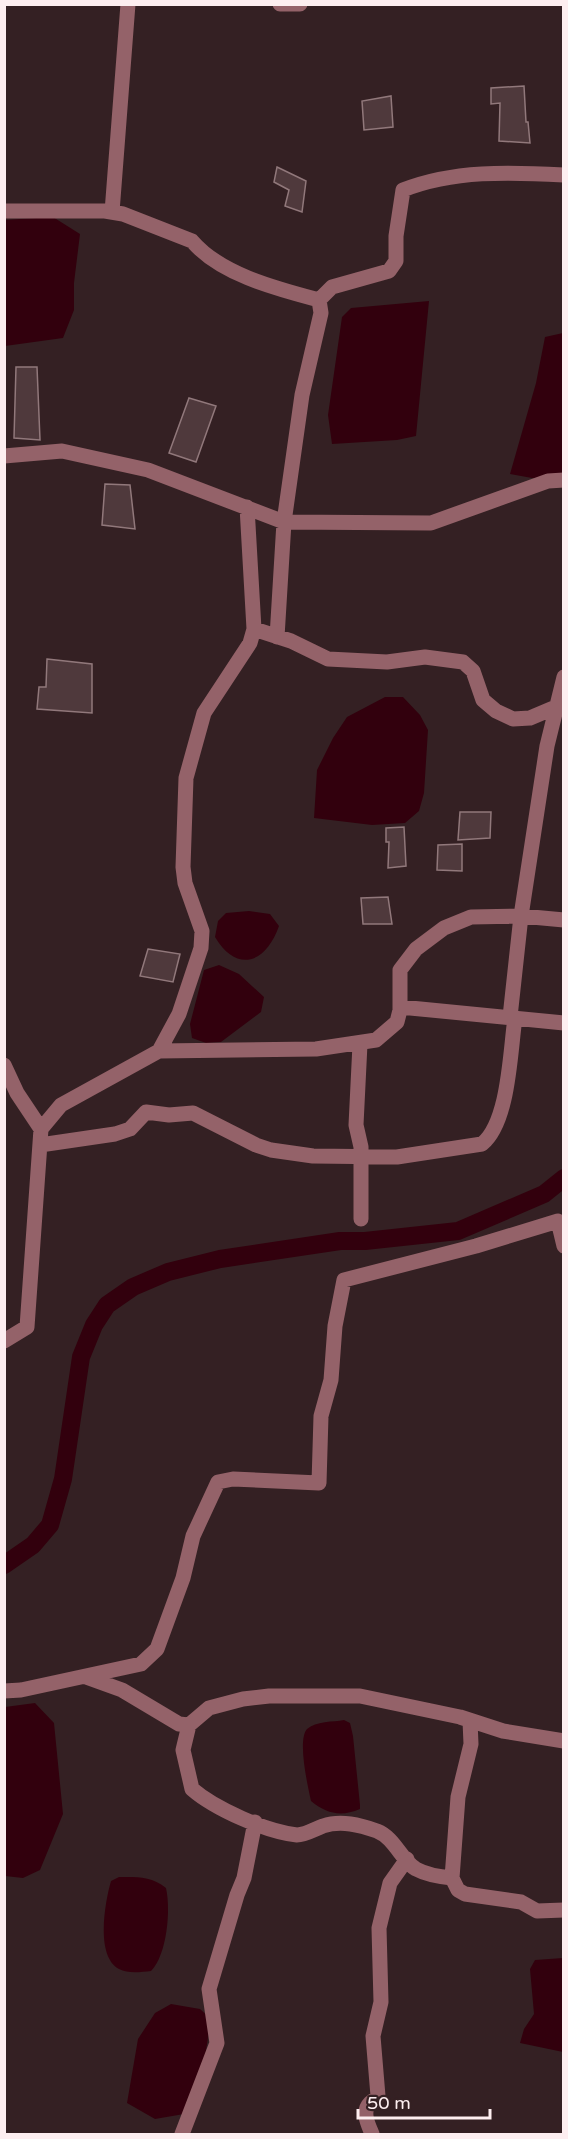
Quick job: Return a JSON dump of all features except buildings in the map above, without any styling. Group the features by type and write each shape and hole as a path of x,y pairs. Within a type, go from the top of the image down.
{"street":[{"path":"112,212 128,4"},
{"path":"280,4 300,4"},
{"path":"319,300 332,287 389,271 396,261 396,236 403,190 432,179 462,176 515,172 564,175"},
{"path":"4,211 112,212 192,241 200,250 259,282 288,294 319,300"},
{"path":"277,637 284,522 302,395 321,312 319,300"},
{"path":"4,456 62,451 148,470 284,522 431,523 548,481 564,480"},
{"path":"159,1051 179,1014 201,948 202,931 185,883 183,867 186,778 204,713 250,643 254,629 247,507"},
{"path":"254,629 328,659 387,662 425,657 463,662 473,671 483,700 496,711 513,719 530,718 556,707"},
{"path":"40,1137 115,1134 130,1129 146,1112 169,1115 193,1113 229,1133 271,1150 313,1156 397,1156 482,1144 489,1138 500,1114 513,1018 521,916 547,746 564,677"},
{"path":"4,1341 27,1327 40,1137 61,1106 159,1051 316,1048 360,1044 376,1040 386,1034 397,1022 400,1006 400,970 416,949 432,936 471,917 521,916 564,920"},
{"path":"400,1006 441,1013 564,1023"},
{"path":"360,1044 356,1125 361,1155 361,1219"},
{"path":"4,1065 40,1137"},
{"path":"4,1691 21,1690 141,1664 157,1649 183,1578 193,1536 218,1482 232,1479 319,1483 321,1416 331,1380 335,1326 344,1280 476,1246 558,1221 564,1246"},
{"path":"86,1677 122,1690 171,1720 189,1725"},
{"path":"452,1878 415,1869 380,1832 357,1825 336,1823 299,1835 255,1822 214,1804 192,1789 183,1750 189,1725 209,1708 219,1704 278,1696 379,1698 503,1731 564,1741"},
{"path":"470,1721 471,1744 458,1797 452,1878 458,1890 465,1894 521,1902 537,1911 564,1910"},
{"path":"182,2134 217,2043 209,1989 246,1871 255,1822"},
{"path":"372,2134 366,2120 366,2111 369,2103 378,2096 373,2036 381,2002 379,1928 390,1883 407,1859"}],"shaded area":[{"path":"53,217 80,234 74,283 74,310 63,338 5,346 4,220"},
{"path":"429,301 416,436 397,440 332,444 328,415 342,317 351,308"},
{"path":"563,333 563,477 532,478 510,474 536,383 545,337"},
{"path":"385,697 403,697 420,715 428,730 424,793 419,811 405,823 372,825 314,818 317,770 333,738 347,717"},
{"path":"249,911 270,914 279,926 267,949 250,959 241,960 224,949 215,937 218,921 226,913"},
{"path":"219,965 239,974 264,997 261,1012 221,1042 206,1043 192,1038 190,1024 204,970"},
{"path":"35,1703 54,1723 63,1814 40,1870 23,1878 5,1876 5,1707"},
{"path":"344,1720 350,1723 353,1736 360,1809 347,1813 334,1813 311,1801 304,1764 303,1743 304,1735 311,1726"},
{"path":"119,1877 150,1879 166,1888 168,1920 164,1944 151,1971 123,1971 112,1962 107,1953 104,1941 106,1902 111,1881"},
{"path":"563,1958 563,2052 520,2043 524,2029 534,2014 530,1969 535,1960"},
{"path":"171,2004 200,2009 211,2019 201,2082 184,2114 155,2119 127,2103 138,2039 155,2013"}],"waterway":[{"path":"4,1565 33,1545 50,1525 63,1479 81,1357 94,1325 107,1305 133,1287 168,1272 220,1259 340,1241 365,1241 458,1231 544,1194 564,1178"}]}
